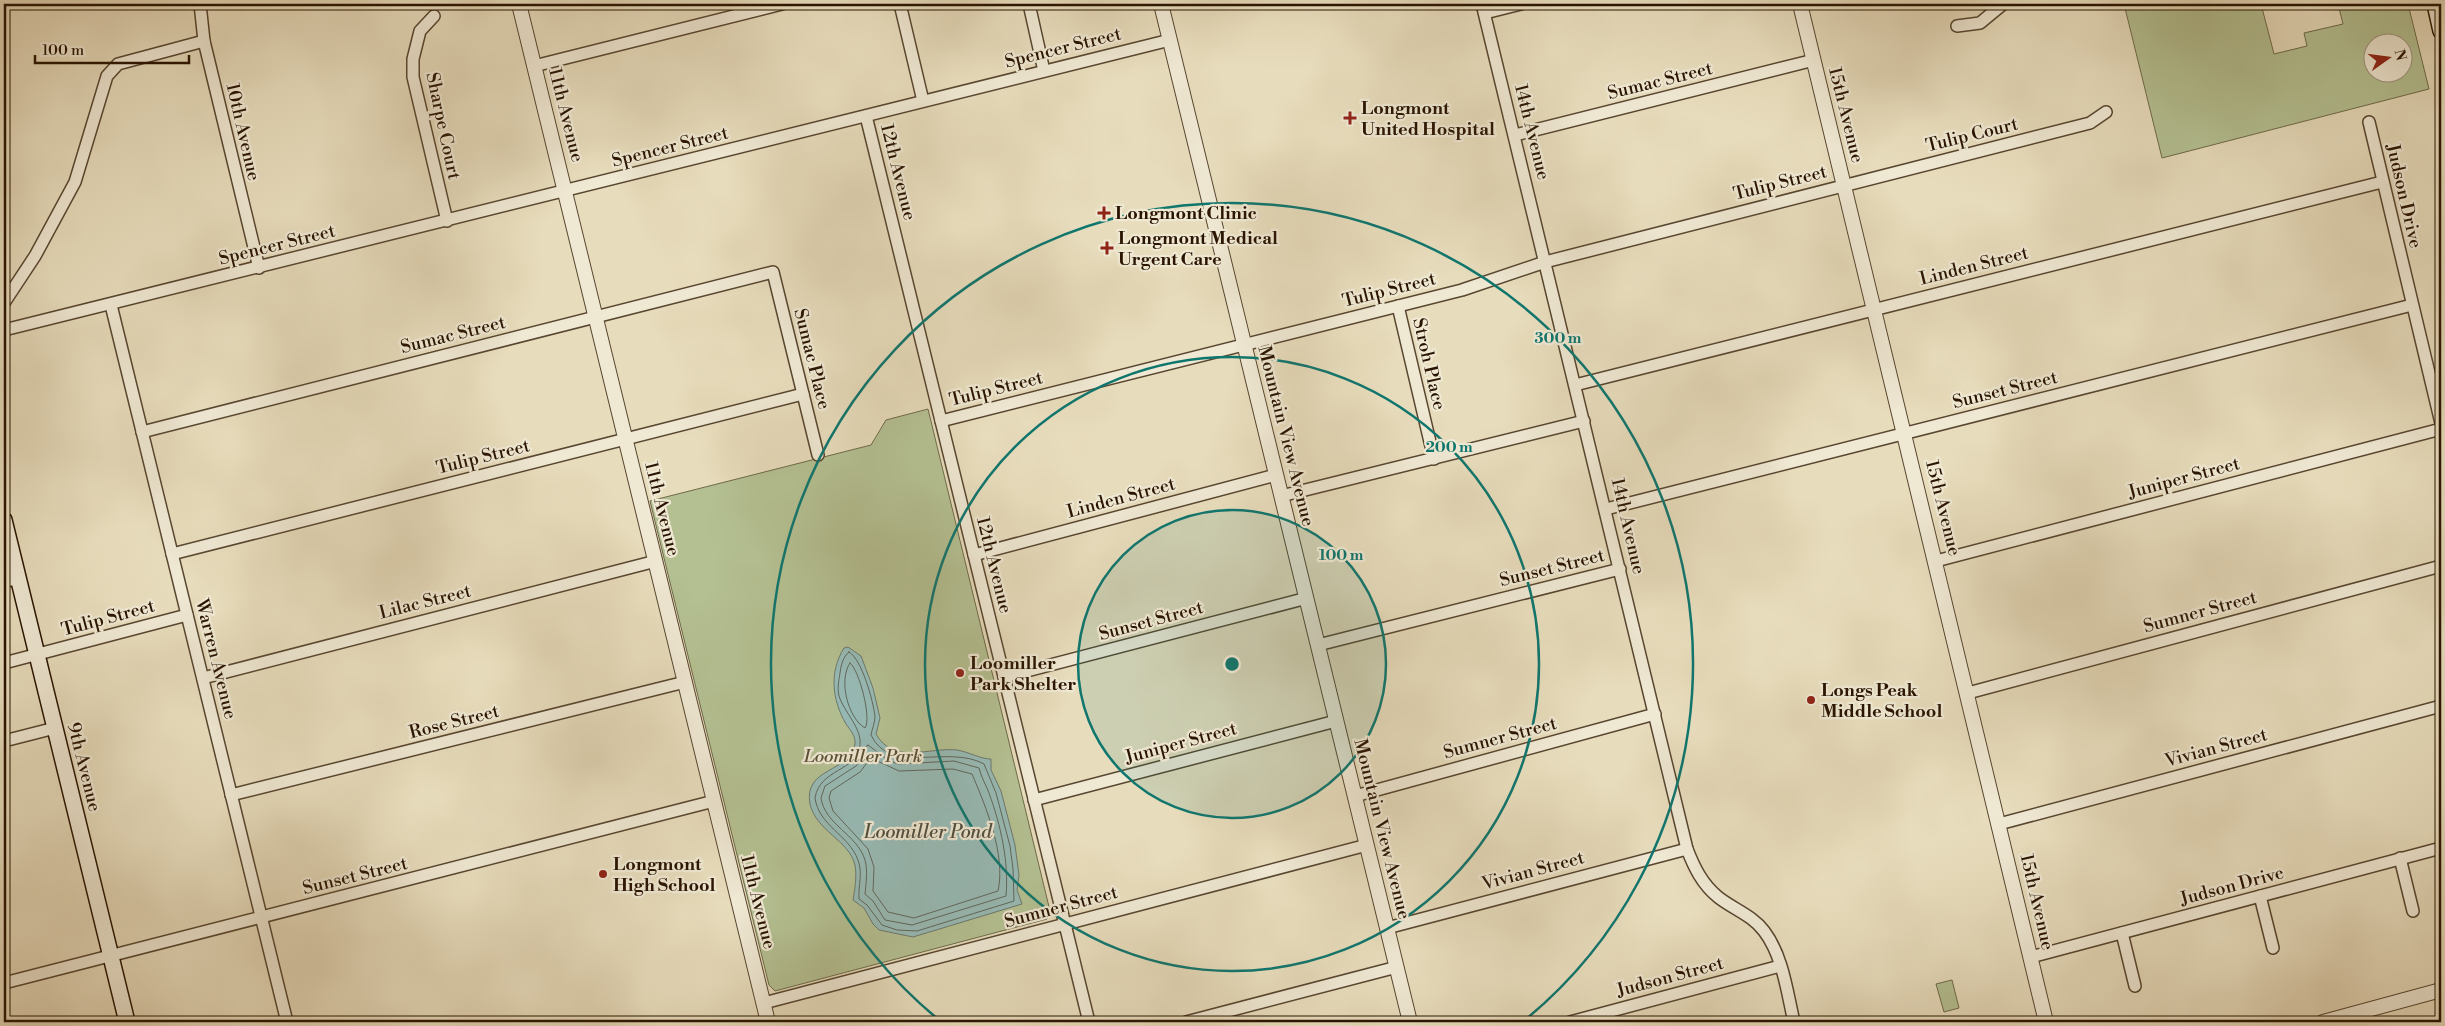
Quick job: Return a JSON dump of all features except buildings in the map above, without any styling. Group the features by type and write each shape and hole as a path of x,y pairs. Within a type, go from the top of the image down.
{"main road":[{"path":"2434,4 2441,31"},
{"name":"9th Avenue","path":"4,520 11,580 37,654 127,1022"}],"street":[{"name":"10th Avenue","path":"200,4 204,41 259,268"},
{"name":"11th Avenue","path":"519,4 768,1022"},
{"path":"534,66 782,4"},
{"path":"900,4 923,101"},
{"path":"1029,4 1044,70"},
{"name":"Mountain View Avenue","path":"1161,4 1410,1022"},
{"path":"1483,8 1521,4"},
{"name":"15th Avenue","path":"1800,4 2046,1022"},
{"path":"1957,26 1980,23 2004,4"},
{"name":"14th Avenue","path":"1483,8 1687,849 1693,867 1704,883 1718,897 1749,916 1764,930 1775,948 1794,1022"},
{"name":"Sharpe Court","path":"434,16 420,30 412,59 413,77 447,220"},
{"name":"Spencer Street","path":"4,329 111,305 1170,40"},
{"path":"4,304 35,256 75,182 107,76 112,68 118,64 204,41"},
{"name":"Sumac Street","path":"1514,135 1814,60"},
{"name":"Tulip Court","path":"1844,185 2090,123 2106,112"},
{"name":"12th Avenue","path":"866,116 1089,1022"},
{"name":"Judson Drive","path":"2369,122 2441,423"},
{"name":"Linden Street","path":"1575,385 2382,182"},
{"name":"Tulip Street","path":"941,421 1244,343 1462,290 1545,262 1844,185"},
{"name":"Sumac Street","path":"142,432 773,272"},
{"name":"Sumac Place","path":"773,272 818,455"},
{"name":"Warren Avenue","path":"111,305 287,1022"},
{"name":"Sunset Street","path":"1606,509 2412,305"},
{"name":"Stroh Place","path":"1398,306 1434,459"},
{"name":"Tulip Street","path":"172,554 803,394"},
{"path":"1281,496 1584,421"},
{"name":"Juniper Street","path":"1936,561 2441,430"},
{"name":"Linden Street","path":"974,555 1276,476"},
{"name":"Lilac Street","path":"203,678 656,562"},
{"name":"Sumner Street","path":"1968,693 2441,566"},
{"name":"Sunset Street","path":"1318,646 1620,569"},
{"name":"Sunset Street","path":"1004,678 1306,598"},
{"name":"Tulip Street","path":"4,663 187,615"},
{"name":"Rose Street","path":"231,795 685,682"},
{"name":"Vivian Street","path":"1999,824 2441,706"},
{"name":"Sumner Street","path":"1355,796 1655,714"},
{"name":"Juniper Street","path":"1034,800 1336,720"},
{"path":"4,741 55,728"},
{"name":"Sunset Street","path":"4,983 714,801"},
{"name":"Sumner Street","path":"764,1003 1367,844"},
{"name":"Judson Drive","path":"2031,957 2441,848"},
{"name":"Vivian Street","path":"1387,928 1687,849"},
{"path":"2400,858 2413,911"},
{"path":"2260,896 2273,948"},
{"path":"2122,933 2135,986"},
{"name":"Judson Street","path":"1570,1022 1780,966"},
{"path":"1186,1022 1397,967"},
{"path":"2323,1022 2360,1017 2441,990"}],"green space":[{"path":"2124,4 2261,4 2274,54 2307,46 2304,33 2343,24 2338,4 2408,4 2429,89 2162,158"},
{"name":"Loomiller Park","path":"928,409 1051,915 1047,919 775,991 769,985 650,501 871,445 886,420"},
{"path":"1952,980 1959,1008 1944,1012 1936,984"}],"water":[{"name":"Loomiller Pond","path":"848,647 861,656 873,688 880,718 876,734 883,743 892,749 902,752 957,750 991,759 991,770 1001,791 1015,845 1019,875 1017,890 1022,904 913,937 879,930 873,924 864,908 853,900 856,874 852,856 825,829 813,813 810,804 810,792 813,783 820,776 845,760 855,744 854,736 841,715 834,686 834,676 839,657 844,648"}],"place":[{"name":"Longmont United Hospital","path":"1350,118"},
{"name":"Longmont Clinic","path":"1104,213"},
{"name":"Longmont Medical Urgent Care","path":"1107,248"},
{"name":"Loomiller Park Shelter","path":"960,673"},
{"name":"Longs Peak Middle School","path":"1811,700"},
{"name":"Longmont High School","path":"603,874"}]}
